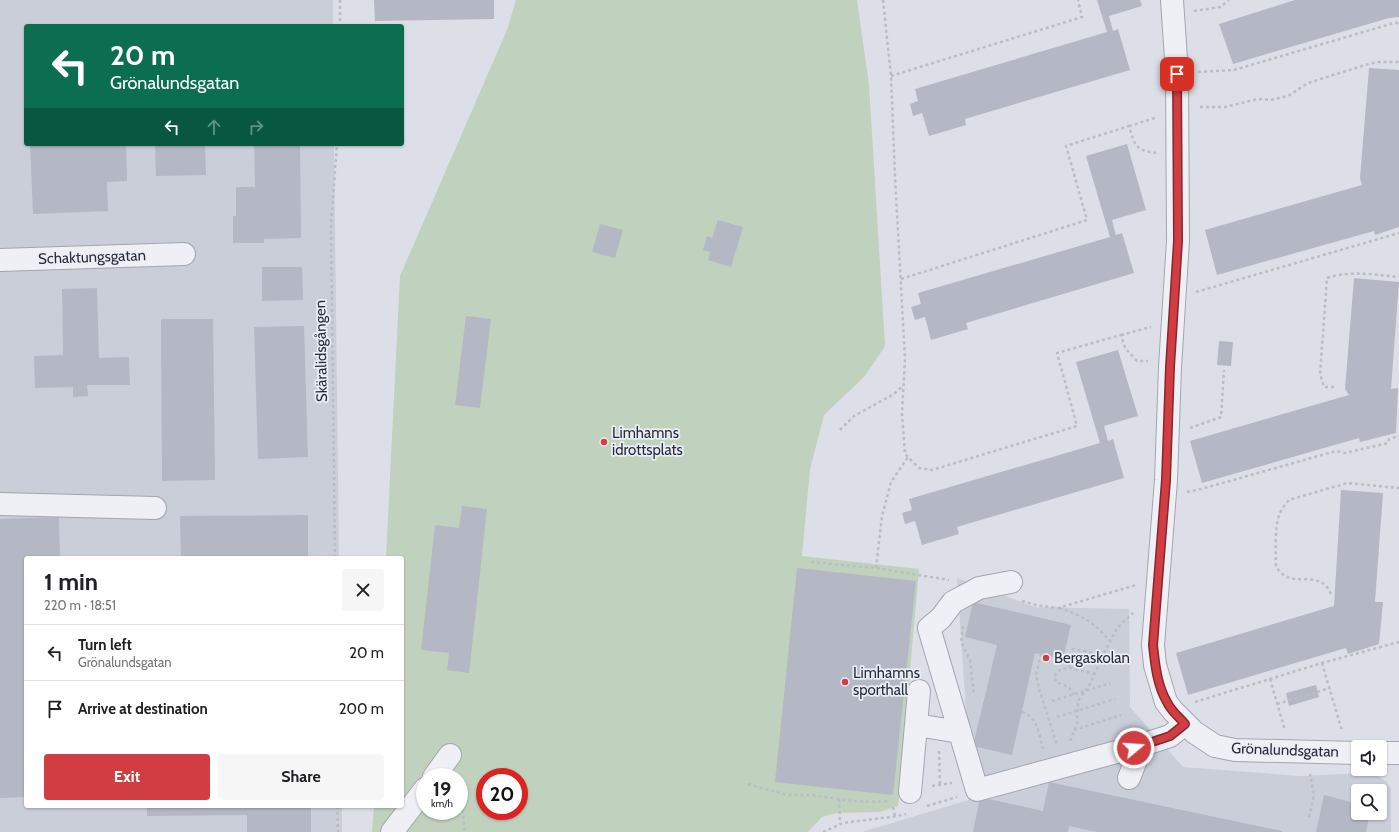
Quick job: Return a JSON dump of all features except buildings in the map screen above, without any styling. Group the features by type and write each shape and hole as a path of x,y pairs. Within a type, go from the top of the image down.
{"street":[{"name":"Grönalundsgatan","path":"1172,0 1177,74 1178,241 1170,367 1166,480 1153,645 1155,665 1166,702 1194,732 1215,746 1235,750 1351,745"},
{"name":"Schaktungsgatan","path":"0,260 184,254"},
{"path":"0,504 155,508"},
{"path":"1014,591 979,588 953,602 941,618 929,628 976,786 1061,767 1170,736 1179,717"},
{"path":"910,792 919,691"},
{"path":"916,725 960,732"},
{"path":"1129,778 1142,745"},
{"path":"1387,753 1399,753"},
{"path":"440,768 450,754"},
{"path":"392,832 416,801"}],"path":[{"path":"340,0 340,24"},
{"path":"883,0 891,76 906,359 902,414 905,454 908,458 919,468 932,470 1077,426 1057,353 1158,325"},
{"path":"891,76 1082,17 1078,0"},
{"path":"1193,11 1220,7 1229,0"},
{"path":"1177,74 1234,70 1354,34 1399,23"},
{"path":"1197,107 1225,107 1258,99 1271,100 1288,96 1308,83 1365,65 1378,62 1399,62"},
{"path":"901,279 1087,220 1066,146 1161,116"},
{"path":"1129,126 1135,144 1144,151 1162,154"},
{"name":"Skäralidsgången","path":"334,556 331,225 338,146"},
{"path":"1175,298 1399,233"},
{"path":"1334,387 1324,387 1320,374 1327,278 1338,274 1352,273 1399,277"},
{"path":"1121,335 1125,348 1137,361 1149,361"},
{"path":"1187,428 1221,417 1224,370"},
{"path":"840,430 854,416 894,394 904,386"},
{"path":"1201,490 1336,451 1345,453 1388,443 1389,439 1399,436"},
{"path":"876,568 882,516 891,482 908,458"},
{"path":"1332,594 1324,583 1314,580 1292,578 1279,572 1276,566 1278,526 1280,513 1285,504 1289,500 1346,483 1399,488"},
{"path":"811,562 876,568 948,578 967,594 961,642 970,660 974,698"},
{"path":"1058,608 1141,583"},
{"path":"1014,591 1036,605 1058,608 1074,613 1088,620 1111,642"},
{"path":"1061,767 1077,724 1078,701 1095,674 1117,628 1135,611"},
{"path":"1179,717 1189,706 1196,702 1322,663 1399,642"},
{"path":"1069,668 1073,649 1103,655"},
{"path":"1041,654 1036,675 1061,767"},
{"path":"1322,663 1351,745"},
{"path":"1074,695 1069,687 1056,682 1054,676 1061,670 1069,668 1095,674"},
{"path":"1270,679 1287,736"},
{"path":"1052,701 1111,683"},
{"path":"1277,704 1330,688"},
{"path":"1057,717 1115,699"},
{"path":"1022,712 1033,718 1061,767"},
{"path":"1074,730 1121,715"},
{"path":"938,729 940,785"},
{"path":"1309,817 1314,795 1310,770"},
{"path":"748,784 787,795 812,795 859,802 892,801 922,788 940,785 976,786"},
{"path":"839,799 840,824"},
{"path":"337,808 338,832"},
{"path":"464,820 465,832"}],"shaded area":[{"path":"0,0 333,0 333,24 24,24 24,146 334,146 339,556 24,556 24,808 342,808 342,832 0,832"},
{"name":"Bergaskolan","path":"957,578 1035,607 1129,609 1130,707 1183,767 1300,776 1351,774 1351,776 1377,776 1387,782 1391,789 1391,832 862,832 972,799"}],"green space":[{"name":"Limhamns idrottsplats","path":"516,0 857,0 869,85 885,346 865,376 824,415 810,469 802,556 919,569 898,806 880,812 836,813 822,817 808,832 372,832 374,808 404,808 404,556 386,556 400,276 507,30"}],"place":[{"name":"Limhamns idrottsplats","path":"604,442"},
{"name":"Bergaskolan","path":"1046,658"},
{"name":"Limhamns sporthall","path":"845,682"}],"route":[{"path":"1134,748 1170,736 1185,724 1166,702 1155,665 1153,645 1166,480 1170,367 1178,241 1177,74"}]}
